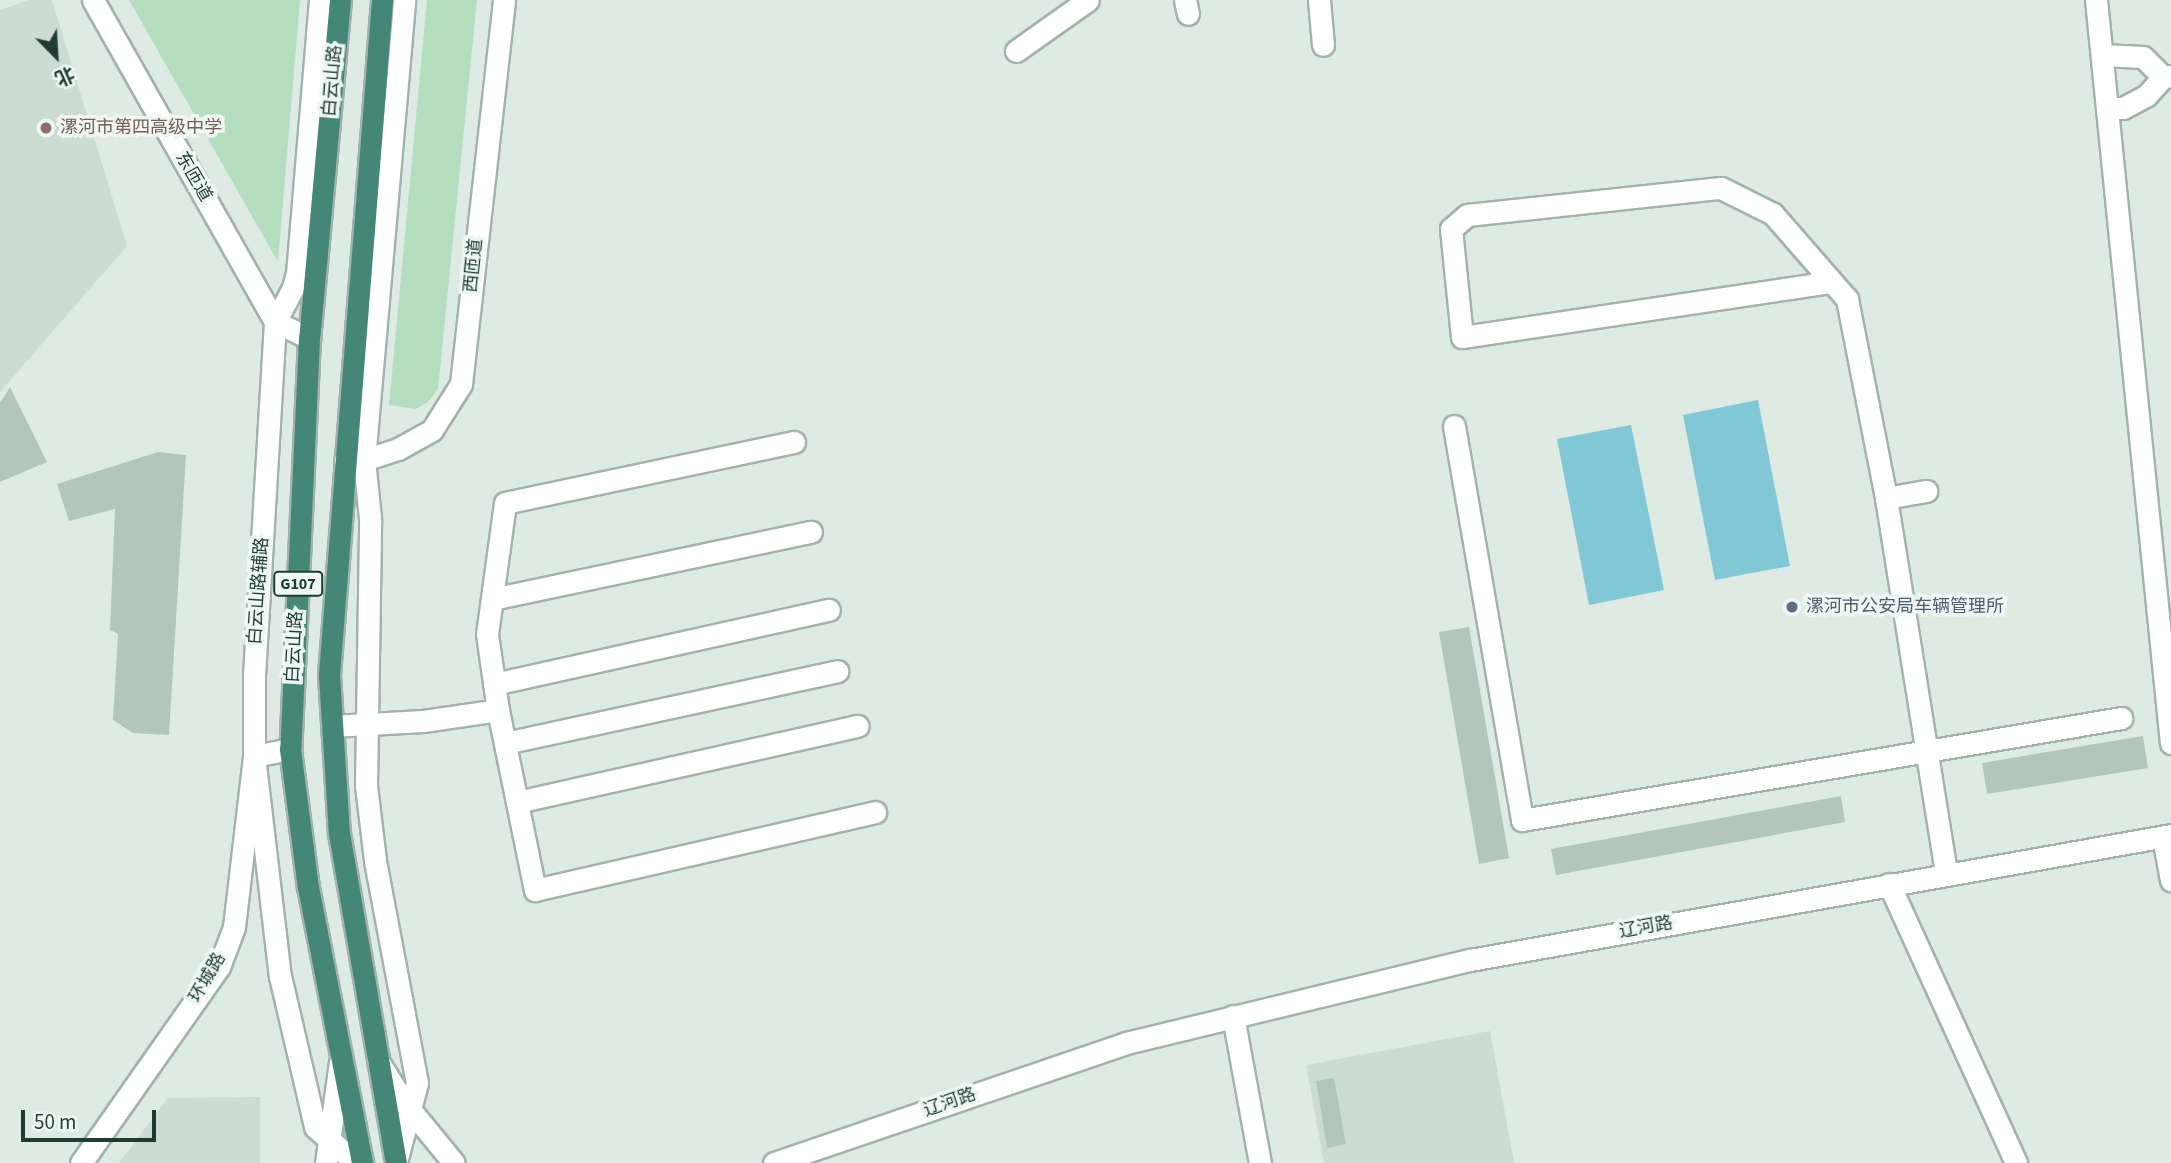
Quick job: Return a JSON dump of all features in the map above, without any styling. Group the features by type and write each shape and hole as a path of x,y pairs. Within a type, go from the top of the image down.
{"highway":[{"name":"白云山路","path":"340,0 309,338 290,749 308,887 340,1062 362,1163"},
{"name":"白云山路","path":"382,0 354,460 329,675 339,833 396,1162"}],"street":[{"name":"东匝道","path":"93,0 275,322"},
{"name":"白云山路辅路","path":"320,0 297,273 293,288 275,322 254,673 254,756 280,976 315,1127 356,1163"},
{"path":"396,1162 417,1083 375,860 366,786 370,518 354,460 404,0"},
{"name":"西匝道","path":"354,460 398,449 432,430 461,384 503,0"},
{"path":"1016,51 1088,0"},
{"path":"1319,0 1323,45"},
{"path":"2096,0 2171,743"},
{"path":"2102,55 2143,57 2167,76 2146,96 2123,108 2107,108"},
{"path":"1831,282 1462,337 1451,229 1467,215 1721,188 1773,214 1847,299 1886,498 1946,874"},
{"path":"275,322 309,338"},
{"path":"1454,426 1522,820 2121,718"},
{"path":"794,442 506,503 487,634 498,709 535,890 875,812"},
{"path":"1886,498 1926,491"},
{"path":"492,599 811,532"},
{"path":"494,684 829,610"},
{"path":"505,743 837,671"},
{"path":"332,726 423,721 498,709"},
{"path":"517,802 858,726"},
{"path":"254,756 290,749"},
{"name":"环城路","path":"81,1163 219,967 234,927 254,756"},
{"path":"2167,836 2171,880"},
{"name":"辽河路","path":"774,1163 1126,1043 1470,960 2167,836"},
{"path":"1889,884 2016,1163"},
{"path":"1233,1016 1260,1163"},
{"name":"辽河路","path":"821,1163 1126,1043"},
{"path":"376,1057 410,1109 454,1163"},
{"path":"326,1163 340,1062"}],"shaded area":[{"name":"漯河市第四高级中学","path":"29,0 52,0 127,246 0,392 0,10"},
{"path":"1490,1031 1514,1163 1324,1163 1306,1065"},
{"path":"260,1097 260,1163 119,1163 168,1098"}],"green space":[{"path":"129,0 300,0 278,262"},
{"path":"427,0 477,0 438,389 428,402 416,409 389,405"}],"water":[{"path":"1758,400 1790,566 1715,580 1683,415"},
{"path":"1631,425 1664,590 1589,605 1557,439"}],"building":[{"path":"10,387 47,462 0,482 0,403"},
{"path":"158,452 186,455 169,735 133,733 113,720 118,634 110,630 115,509 69,521 57,484"},
{"path":"1469,627 1509,858 1479,864 1439,632"},
{"path":"2143,736 2148,768 1987,794 1982,763"},
{"path":"1841,796 1845,822 1556,875 1551,849"},
{"path":"1334,1078 1346,1144 1327,1148 1316,1081"}],"place":[{"name":"漯河市第四高级中学","path":"46,128"},
{"name":"漯河市公安局车辆管理所","path":"1792,607"}]}
